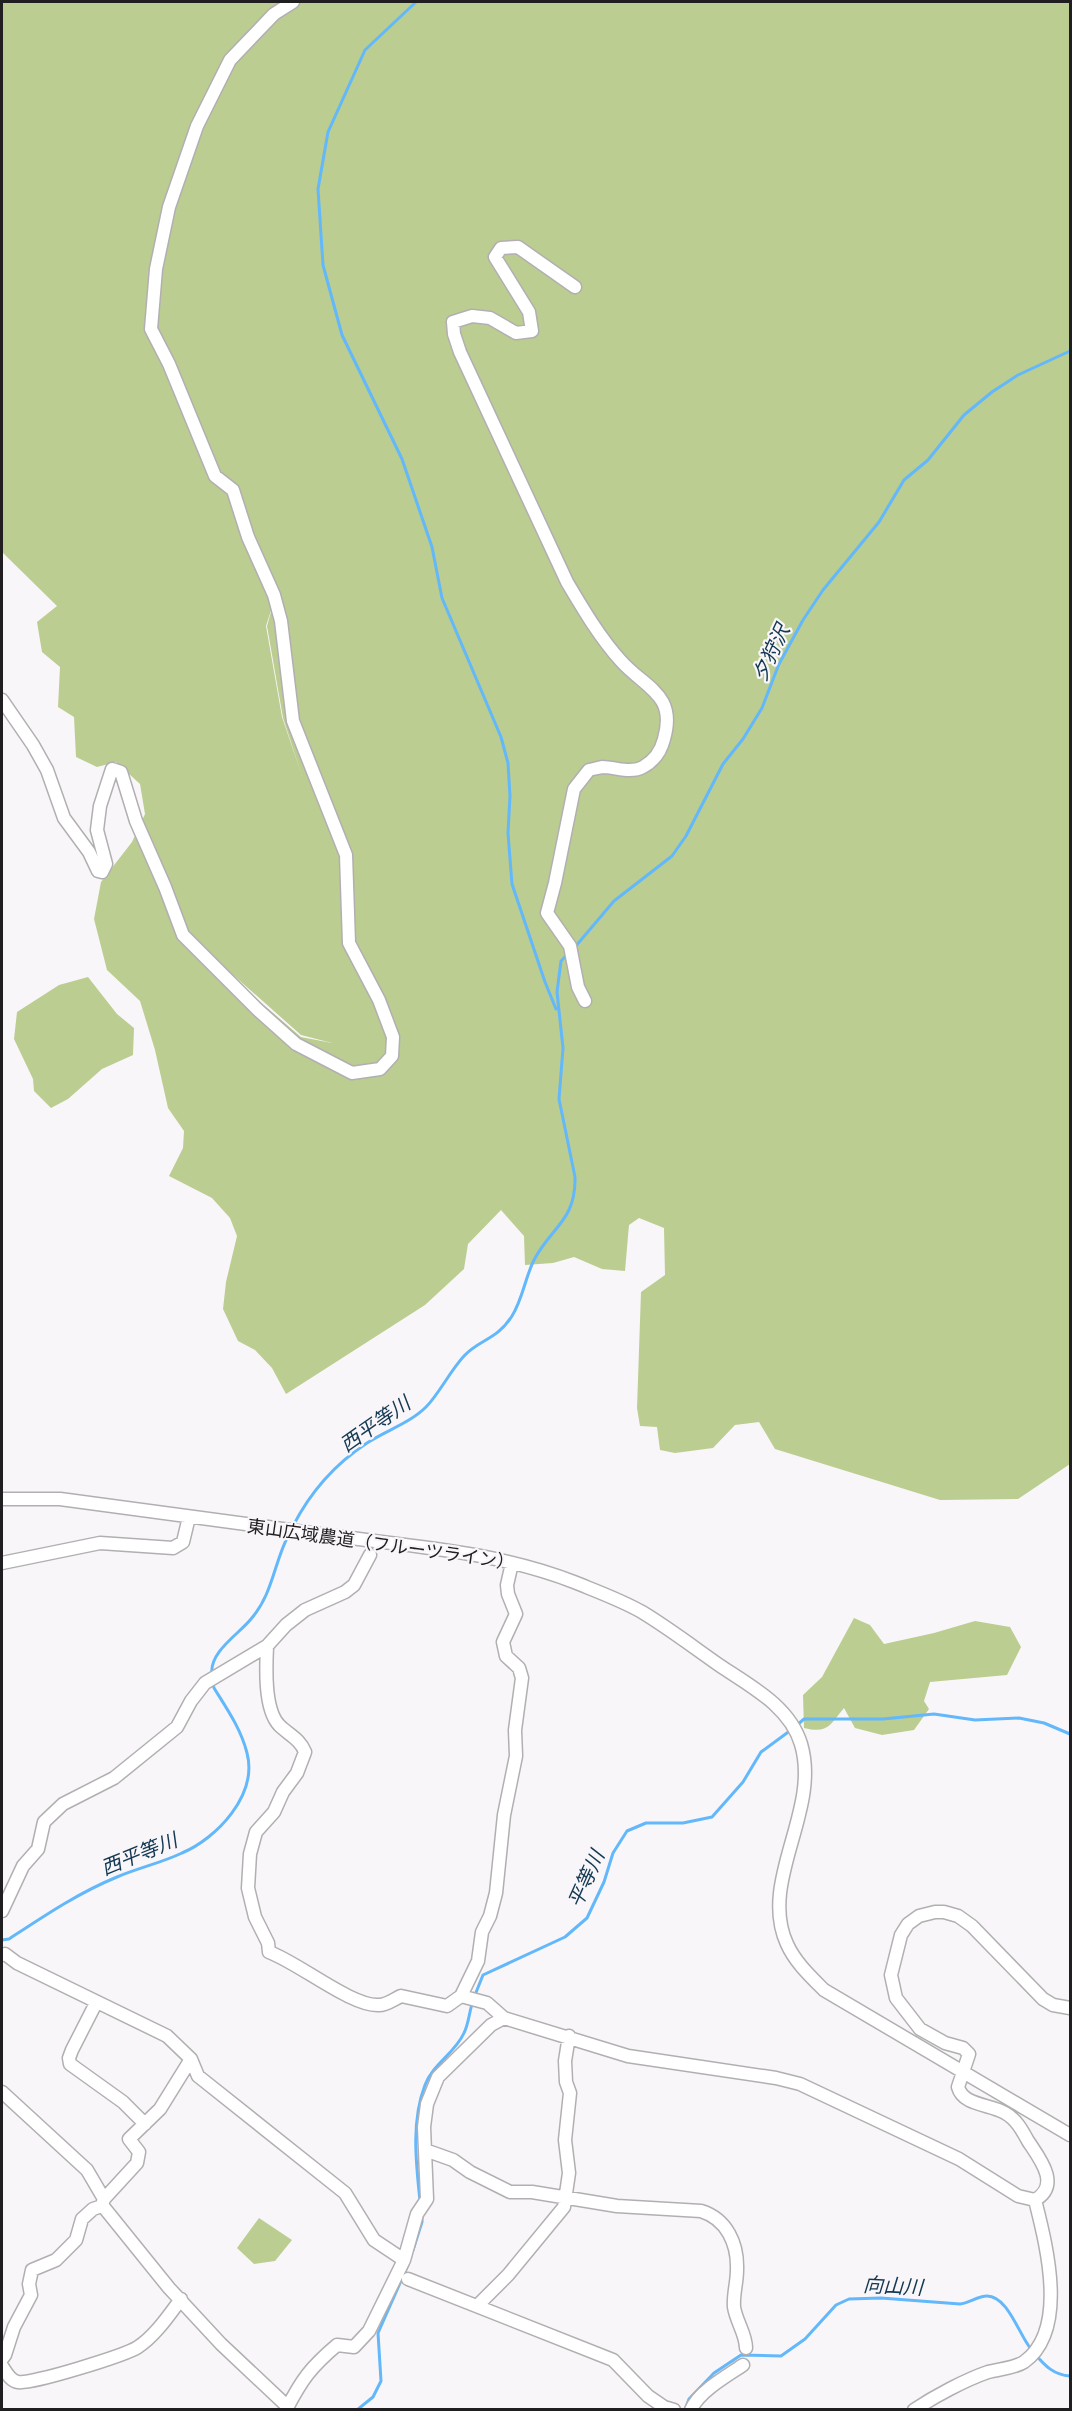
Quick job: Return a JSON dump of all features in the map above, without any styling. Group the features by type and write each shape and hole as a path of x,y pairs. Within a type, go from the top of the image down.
{"street":[{"path":"2,700 33,745 47,770 64,818 89,852 98,871 102,872 106,864 97,830 100,806 112,769 121,772 135,822 165,886 183,935 258,1010 296,1044 352,1073 380,1069 392,1056 393,1036 379,1000 349,942 346,855 292,721 281,621 274,595 248,537 232,490 215,476 169,364 151,329 156,269 169,207 197,126 230,60 274,14 293,2"},
{"path":"575,286 518,247 501,248 495,257 529,312 532,331 516,333 490,318 472,316 453,322 460,352 567,582 582,608 622,662 650,684 664,703 667,714 666,733 656,757 642,768 629,770 603,767 589,770 574,789 547,914 570,946 578,987 585,1002"},
{"name":"東山広域農道（フルーツライン）","path":"2,1499 60,1499 462,1552 512,1563 573,1581 642,1612 768,1698 790,1722 800,1741 806,1764 801,1806 781,1885 779,1907 786,1944 808,1975 824,1989 1071,2135"},
{"path":"2,1563 100,1543 173,1548 183,1542 189,1517"},
{"path":"2,1911 23,1866 38,1849 44,1822 63,1804 127,1769 177,1727 191,1701 206,1683 267,1646 286,1625 305,1610 345,1592 354,1585 370,1555"},
{"path":"267,1646 265,1673 267,1691 277,1723 301,1743 305,1752 297,1773 283,1792 274,1812 256,1832 250,1854 248,1888 255,1917 268,1943 269,1952 288,1959 349,1997 383,2005 401,1996 447,2006 464,1997 478,1961 482,1932 490,1916 496,1893 504,1815 516,1756 515,1730 522,1678 519,1668 506,1656 503,1642 516,1614 507,1586 512,1563"},
{"path":"464,1997 487,2003 504,2018 569,2036 628,2056 776,2078 800,2084 959,2159 1018,2196 1035,2200 1043,2196 1047,2187 1047,2176 1016,2121 1005,2112 967,2099 960,2092 958,2087 969,2054 963,2048 945,2043 920,2029 896,1998 891,1976 901,1935 908,1924 919,1916 944,1912 958,1916 972,1926 1043,1999 1053,2005 1071,2008"},
{"path":"2,1955 5,1954 17,1963 96,2003 167,2036 191,2059 198,2076 345,2193 374,2240 404,2260"},
{"path":"96,2003 72,2050 69,2058 70,2064 123,2102 145,2124"},
{"path":"2,2092 87,2170 103,2202 169,2288 221,2344 287,2408 298,2386 313,2366 337,2346 354,2347 369,2331 404,2260 417,2214 426,2201 424,2127 427,2104 438,2077 491,2025 504,2018"},
{"path":"477,2306 508,2275 564,2207 569,2173 565,2140 570,2093 566,2082 565,2061 569,2036"},
{"path":"2,2360 22,2309 31,2295 29,2284 32,2270 45,2266 76,2240 82,2219 103,2202 137,2163 139,2152 129,2139 160,2109 191,2059"},
{"path":"424,2150 453,2160 470,2172 510,2192 531,2192 616,2206 709,2213 730,2232 735,2244 738,2271 734,2294 735,2310 746,2348"},
{"path":"915,2409 986,2373 1023,2363 1041,2339 1050,2309 1051,2284 1035,2200"},
{"path":"408,2279 613,2360 648,2396 664,2407 674,2409"},
{"path":"2,2366 12,2380 17,2382 44,2380 137,2348 169,2316 181,2299"},
{"path":"691,2409 693,2404 717,2382 743,2365"}],"green space":[{"path":"2,2 1070,2 1070,1464 1018,1499 940,1500 775,1449 759,1422 735,1425 713,1448 675,1453 660,1450 657,1427 640,1426 637,1408 641,1292 665,1275 664,1228 639,1218 629,1225 625,1271 602,1269 574,1257 553,1263 525,1265 524,1236 501,1210 468,1244 464,1269 425,1305 286,1394 272,1368 255,1350 238,1341 223,1309 226,1282 237,1236 230,1218 212,1198 169,1176 183,1148 184,1131 168,1108 155,1050 140,1001 107,970 94,919 101,882 132,842 145,814 140,784 116,762 97,767 76,757 74,717 58,707 60,667 42,652 37,622 57,606 2,552","holes":["274,601 267,626 283,718 302,776 282,717 266,626","231,973 301,1035 332,1043 301,1037 244,988"]},
{"path":"88,977 117,1014 134,1028 133,1055 102,1069 68,1099 51,1108 34,1091 33,1079 14,1039 17,1012 59,985"},
{"path":"854,1618 870,1625 884,1644 975,1621 1010,1627 1021,1647 1007,1675 930,1682 924,1701 929,1709 914,1730 882,1735 855,1728 844,1708 824,1729 804,1728 803,1695 822,1677"},
{"path":"259,2218 292,2240 275,2261 254,2264 237,2248"}],"waterway":[{"path":"416,2 365,50 328,132 318,189 323,265 342,335 402,459 432,547 442,598 501,737 508,763 510,796 508,833 512,884 556,1009"},
{"name":"夕狩沢","path":"575,947 614,901 672,856 686,836 723,764 743,739 762,708 779,664 803,620 823,590 879,522 904,480 928,460 964,415 992,392 1018,375 1070,351"},
{"name":"西平等川","path":"292,1528 306,1503 344,1460 367,1443 420,1413 431,1402 464,1356 506,1324 519,1302 534,1260 567,1214 574,1192 575,1177 559,1099 563,1048 557,992 561,961 568,954"},
{"name":"西平等川","path":"212,1674 215,1658 251,1619 264,1599 289,1534"},
{"name":"西平等川","path":"2,1940 9,1939 62,1905 103,1883 174,1857 195,1846 221,1826 232,1813 246,1784 249,1769 247,1753 237,1727 213,1684"},
{"name":"平等川","path":"796,1726 804,1719 883,1719 934,1714 975,1720 1019,1718 1044,1723 1070,1734"},
{"name":"平等川","path":"475,1995 483,1975 565,1937 587,1918 604,1882 613,1853 627,1831 646,1823 683,1823 712,1817 743,1782 761,1752 791,1730"},
{"name":"平等川","path":"420,2201 416,2128 421,2099 429,2078 464,2033 473,2001"},
{"name":"平等川","path":"413,2250 422,2216"},
{"name":"平等川","path":"357,2410 373,2397 381,2381 378,2333 408,2265"},
{"name":"向山川","path":"685,2410 689,2399 714,2373 741,2355 781,2356 805,2339 836,2305 849,2299 881,2298 960,2304 987,2296 1001,2302 1007,2309 1031,2349"},
{"name":"向山川","path":"1035,2354 1050,2369 1070,2376"}]}
